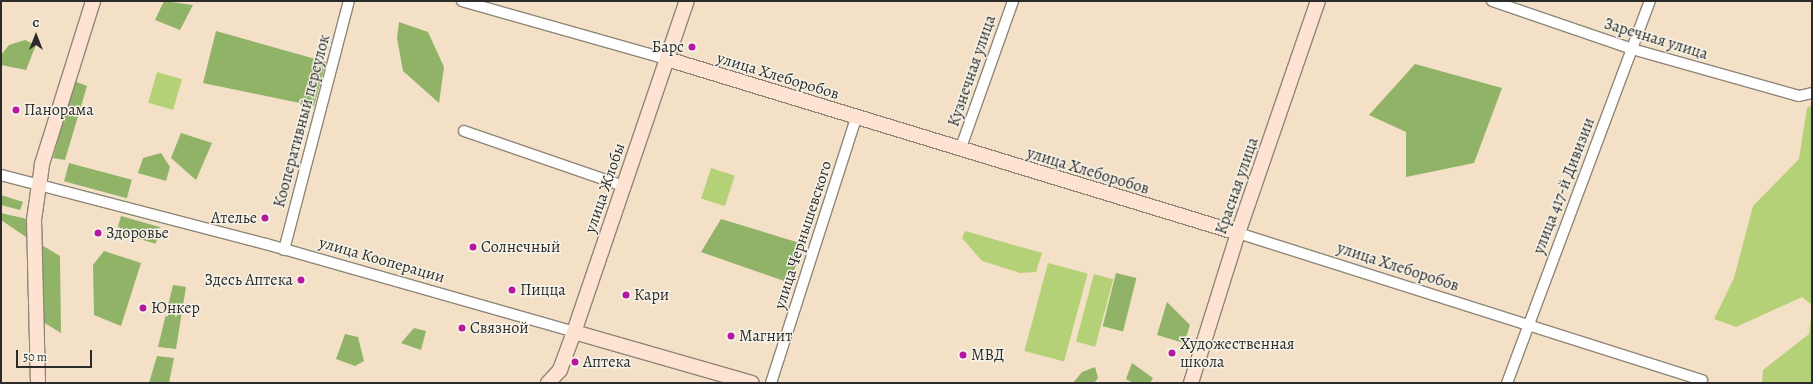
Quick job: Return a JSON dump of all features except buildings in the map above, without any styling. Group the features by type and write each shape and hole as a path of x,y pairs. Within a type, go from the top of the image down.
{"street":[{"path":"38,383 34,220 38,186 42,164 93,1"},
{"name":"Кооперативный переулок","path":"284,250 349,1"},
{"name":"улица Хлеборобов","path":"462,1 667,59 960,150 1238,233 1527,326 1702,380"},
{"name":"улица Жлобы","path":"548,383 560,370 574,332 687,1"},
{"name":"Кузнечная улица","path":"960,150 1013,1"},
{"name":"Красная улица","path":"1191,383 1238,233 1318,1"},
{"name":"Заречная улица","path":"1492,1 1632,49 1799,96 1812,93"},
{"name":"улица 417-й Дивизии","path":"1507,383 1527,326 1650,1"},
{"name":"улица Чернышевского","path":"771,383 856,118"},
{"path":"464,131 624,186"},
{"name":"улица Кооперации","path":"1,175 284,250 752,383"}],"green space":[{"path":"164,1 193,5 180,30 155,20"},
{"path":"399,22 428,32 444,67 439,103 403,71 397,38"},
{"path":"216,31 326,62 314,106 203,83"},
{"path":"25,40 36,45 26,70 1,65 1,55 9,45"},
{"path":"1415,64 1502,88 1474,163 1406,177 1406,132 1369,115"},
{"path":"157,72 182,79 173,110 148,103"},
{"path":"74,81 87,86 65,160 53,158"},
{"path":"1812,105 1812,305 1802,297 1736,327 1714,319 1734,278 1753,206 1799,159 1807,108"},
{"path":"181,133 212,143 196,180 171,158"},
{"path":"161,153 170,167 166,181 138,173 143,158"},
{"path":"69,163 132,180 127,198 64,181"},
{"path":"711,168 735,176 725,206 701,198"},
{"path":"1,195 23,202 20,210 1,205"},
{"path":"1,213 27,219 26,237 1,220"},
{"path":"121,216 160,227 156,244 116,232"},
{"path":"721,219 803,244 790,283 701,252"},
{"path":"965,231 1042,253 1036,272 1020,273 982,261 962,238"},
{"path":"40,244 60,256 61,333 43,322"},
{"path":"104,251 141,263 121,326 94,315 93,265"},
{"path":"1048,263 1088,274 1064,362 1024,351"},
{"path":"1116,273 1136,278 1123,331 1103,326"},
{"path":"1094,274 1113,279 1095,347 1076,342"},
{"path":"173,285 186,287 176,349 158,347"},
{"path":"1167,302 1190,325 1184,343 1157,335"},
{"path":"1812,307 1812,383 1762,383 1763,370 1809,334"},
{"path":"414,328 426,331 421,350 401,343"},
{"path":"345,334 358,337 364,361 355,366 336,359"},
{"path":"157,356 174,358 169,383 149,383"},
{"path":"1132,363 1153,378 1150,383 1133,383 1126,379"},
{"path":"1095,367 1098,378 1094,383 1073,383 1082,372"}],"place":[{"name":"Барс","path":"692,47"},
{"name":"Панорама","path":"16,110"},
{"name":"Ателье","path":"265,218"},
{"name":"Здоровье","path":"98,233"},
{"name":"Солнечный","path":"473,247"},
{"name":"Здесь Аптека","path":"301,280"},
{"name":"Пицца","path":"512,290"},
{"name":"Кари","path":"626,295"},
{"name":"Юнкер","path":"143,308"},
{"name":"Связной","path":"462,328"},
{"name":"Магнит","path":"731,336"},
{"name":"Художественная школа","path":"1172,353"},
{"name":"МВД","path":"963,355"},
{"name":"Аптека","path":"575,362"}]}
